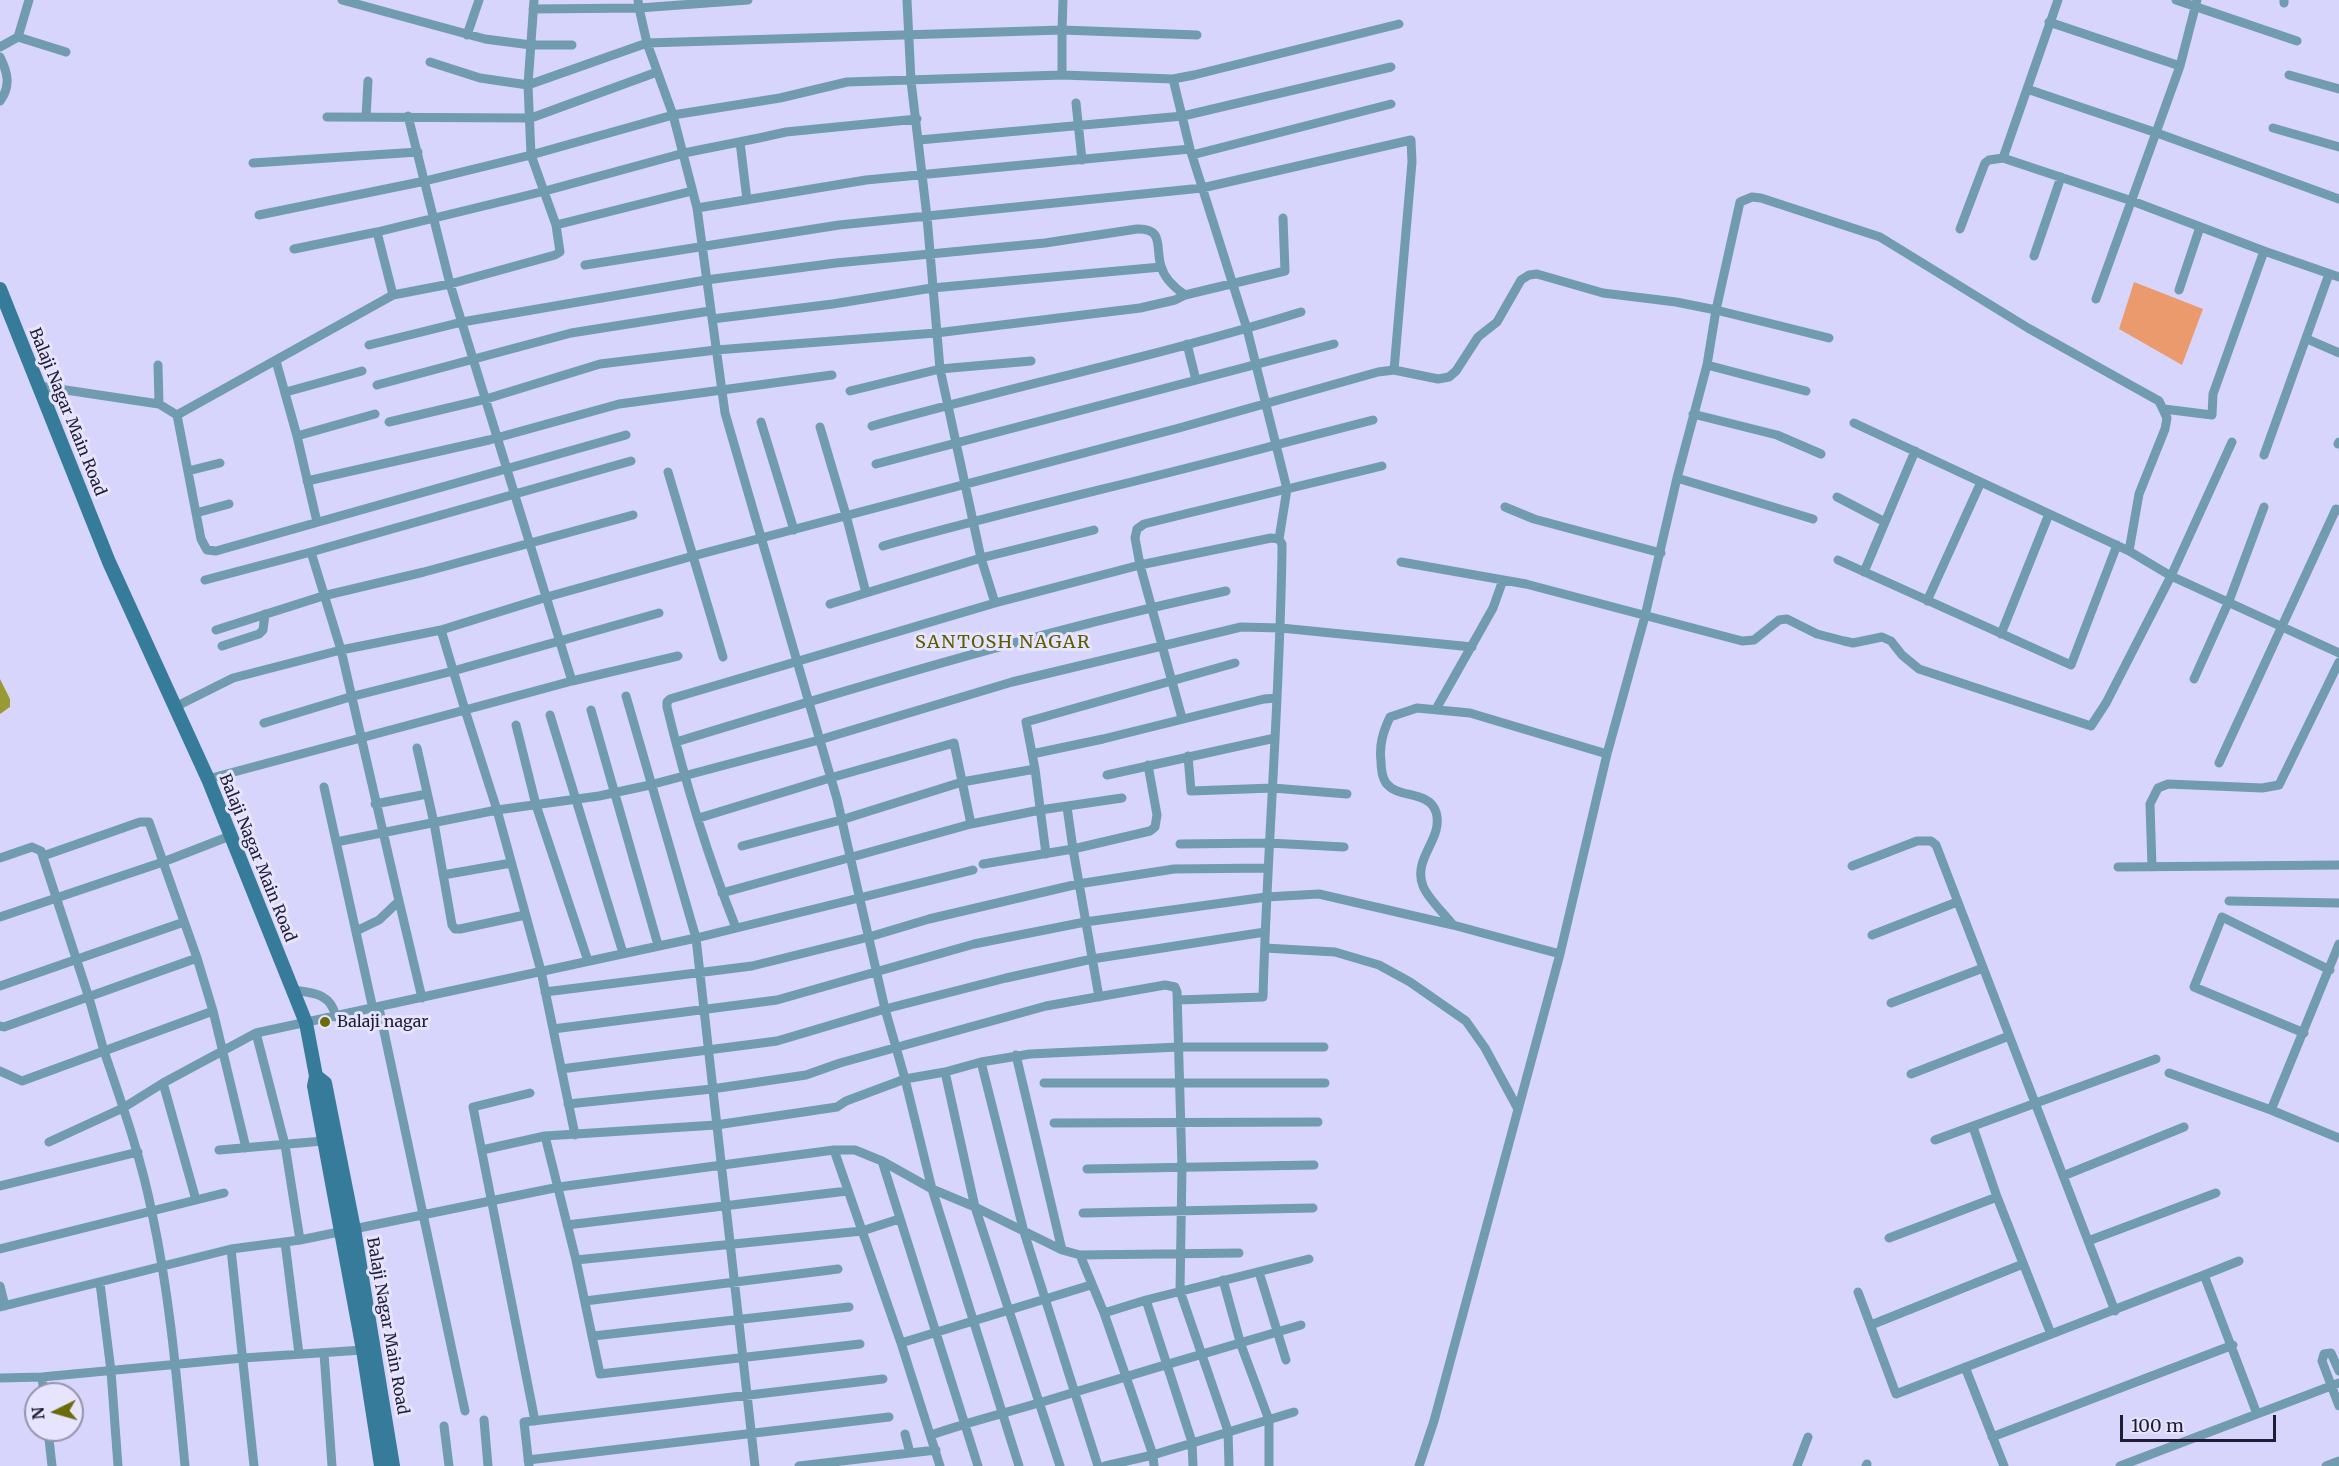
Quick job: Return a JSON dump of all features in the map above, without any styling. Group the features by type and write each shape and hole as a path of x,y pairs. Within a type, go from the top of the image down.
{"street":[{"path":"18,38 29,0"},
{"path":"342,0 467,35 531,45 572,45"},
{"path":"467,35 479,0"},
{"path":"177,415 393,296 450,284 560,252 556,225 531,155 528,85 534,5 748,0"},
{"path":"907,0 911,81 927,217 940,369 981,558 994,603"},
{"path":"1062,75 1063,0"},
{"path":"2003,158 2058,0"},
{"path":"2176,0 2196,4 2297,41"},
{"path":"639,4 647,43 673,115 697,208 725,413 842,820 885,1009 932,1189 1019,1466"},
{"path":"2096,299 2180,66 2196,4"},
{"path":"2049,21 2180,66"},
{"path":"259,215 425,181 531,155 673,115 780,98 847,82 1062,75 1173,79 1400,24"},
{"path":"430,62 480,78 528,85 647,43 1062,30 1197,35"},
{"path":"0,47 18,38 66,52"},
{"path":"0,57 9,84 0,101"},
{"path":"919,140 1183,116 1390,68"},
{"path":"327,117 531,118 657,72"},
{"path":"2289,75 2339,88"},
{"path":"1173,79 1191,152 1247,329 1287,489 1279,539 1282,544 1281,628 1266,897 1263,997 1178,1000"},
{"path":"366,117 368,81"},
{"path":"2027,89 2157,133 2339,200"},
{"path":"1076,103 1082,160"},
{"path":"697,208 866,180 1191,152 1391,104"},
{"path":"408,116 450,284 572,681"},
{"path":"294,249 377,232 545,191 684,153 786,132 917,119"},
{"path":"2273,129 2339,147"},
{"path":"585,265 839,225 1202,188 1411,140 1412,162 1394,370"},
{"path":"740,142 747,200"},
{"path":"253,163 418,152"},
{"path":"1960,230 1985,163 1989,160 2003,158 2132,201 2334,275 2307,339 2264,455"},
{"path":"2034,256 2061,177"},
{"path":"556,225 692,191"},
{"path":"1419,1466 1434,1421 1560,954 1606,754 1645,616 1677,478 1707,365 1737,207 1745,198 1761,198 1880,237 2028,328 2159,401 2167,418 2165,429 2139,494 2129,551"},
{"path":"389,422 486,399 600,364 716,350 936,333 1140,308 1285,271 1283,218"},
{"path":"2179,290 2200,227"},
{"path":"369,345 462,322 706,280 929,253 1045,243 1148,228 1158,241 1161,267 1172,285 1185,295"},
{"path":"377,232 393,296"},
{"path":"2164,409 2212,415 2213,394 2264,251"},
{"path":"377,385 571,333 932,288 1161,267"},
{"path":"175,707 233,678 340,650 441,630 693,556 1266,404 1378,372 1394,370 1438,379 1449,376 1456,371 1478,337 1497,322 1521,280 1529,275 1544,276 1603,293 1676,302 1716,310 1829,338"},
{"name":"Balaji Nagar Main Road","path":"0,289 109,562 208,779 306,1023 316,1076 325,1083 348,1231 393,1466"},
{"path":"872,426 1247,329 1301,312"},
{"path":"2307,339 2339,353"},
{"path":"1187,344 1196,381"},
{"path":"876,464 1334,344"},
{"path":"276,361 286,392 317,522"},
{"path":"850,391 940,369 1031,361"},
{"path":"158,365 159,404"},
{"path":"1707,365 1806,391"},
{"path":"286,392 362,371"},
{"path":"307,481 497,436 619,404 832,375"},
{"path":"39,386 159,404 177,415 201,539 207,550 216,551 626,435"},
{"path":"297,436 375,414"},
{"path":"1693,414 1777,435 1821,454"},
{"path":"883,546 1373,420"},
{"path":"761,422 794,530"},
{"path":"1854,423 2117,545 2171,576 2339,653"},
{"path":"820,427 866,593"},
{"path":"1401,562 1526,584 1742,641 1754,640 1779,620 1787,619 1816,634 1844,641 1862,642 1882,637 1891,641 1902,655 1919,669 2091,726 2106,703 2171,576 2232,442"},
{"path":"1864,572 1915,451"},
{"path":"205,580 631,461"},
{"path":"188,471 220,463"},
{"path":"1182,718 1140,565 1135,538 1137,529 1144,524 1382,466"},
{"path":"668,471 723,657"},
{"path":"1677,478 1813,519"},
{"path":"1927,601 1981,482"},
{"path":"1837,497 1885,522"},
{"path":"196,513 229,504"},
{"path":"1505,507 1534,519 1661,553"},
{"path":"2194,679 2229,601 2264,507"},
{"path":"2219,763 2336,509 2339,510"},
{"path":"2001,634 2049,514"},
{"path":"216,630 323,596 424,572 633,515"},
{"path":"830,604 981,558 1094,530"},
{"path":"736,928 722,892 676,742 667,707 670,699 994,603 1140,565 1272,538 1279,539"},
{"path":"1838,560 2071,665 2117,545"},
{"path":"311,552 340,650 422,998"},
{"path":"1436,708 1493,608 1503,580"},
{"path":"676,742 999,647 1152,607 1226,591"},
{"path":"264,723 659,613"},
{"path":"222,646 259,634 263,630 265,614"},
{"path":"336,842 497,810 575,800 650,785 819,741 1012,682 1241,627 1281,628 1472,647"},
{"path":"441,630 497,810 541,971 575,1135"},
{"path":"208,779 572,681 678,656"},
{"path":"2152,867 2150,804 2158,788 2168,784 2262,788 2279,784 2339,662"},
{"path":"1046,854 1035,769 1026,722 1235,663"},
{"path":"626,696 696,938 755,1466"},
{"path":"1032,754 1264,699 1277,698"},
{"path":"1453,925 1423,887 1420,873 1422,860 1434,837 1437,824 1436,812 1428,801 1386,784 1382,774 1379,751 1383,731 1390,717 1416,708 1436,708 1470,713 1606,754"},
{"path":"591,710 658,945"},
{"path":"550,716 623,952"},
{"path":"516,725 536,805 588,961"},
{"path":"1107,775 1275,738"},
{"path":"699,818 954,743 971,824"},
{"path":"417,748 434,823 452,925 455,929 525,915"},
{"path":"1188,756 1191,791 1273,788 1347,794"},
{"path":"983,864 1073,849 1150,831 1155,827 1157,815 1148,765"},
{"path":"742,846 842,820 962,783 1035,769"},
{"path":"324,787 356,931 376,1008 465,1411"},
{"path":"375,804 427,794"},
{"path":"722,892 971,824 1040,810 1122,798"},
{"path":"1067,807 1078,884 1099,997"},
{"path":"43,856 146,821 151,826 213,1011 246,1148"},
{"path":"0,917 163,862 230,836"},
{"path":"1852,866 1917,841 1931,841 1936,845 2115,1311"},
{"path":"1180,844 1269,843 1344,847"},
{"path":"0,858 32,847 38,848 43,856 138,1152 163,1266 185,1466"},
{"path":"443,875 511,863"},
{"path":"2118,867 2339,865"},
{"path":"545,992 752,966 869,937 929,919 1078,884 1174,868 1268,868"},
{"path":"49,1142 123,1108 163,1083 256,1033 696,938 973,870"},
{"path":"553,1029 777,1000 974,944 1085,922 1266,897 1319,894 1453,925 1560,954"},
{"path":"356,931 379,920 399,901"},
{"path":"2229,901 2339,903"},
{"path":"1872,935 1957,902"},
{"path":"2304,1033 2194,987 2222,917 2330,969"},
{"path":"0,986 184,922"},
{"path":"561,1069 777,1041 885,1009 1092,959 1265,932"},
{"path":"2271,1110 2339,944"},
{"path":"1264,948 1335,952 1379,965 1410,982 1466,1021 1485,1048 1518,1109"},
{"path":"0,1026 4,1027 89,998 197,958"},
{"path":"1891,1003 1983,968"},
{"path":"568,1104 712,1089 806,1075 895,1047 1046,1006 1166,985 1175,987 1178,1000 1182,1123 1180,1291 1228,1431 1229,1466"},
{"path":"292,990 324,997 334,1006 336,1017"},
{"path":"0,1071 22,1081 213,1011"},
{"path":"256,1033 285,1145 300,1240"},
{"path":"1911,1074 2009,1036"},
{"path":"482,1150 545,1137 716,1125 837,1107 846,1101 905,1079 1016,1055 1179,1047 1324,1047"},
{"path":"1016,1055 1062,1250"},
{"path":"1935,1140 2156,1059"},
{"path":"981,1062 1024,1232 1098,1466"},
{"path":"945,1072 975,1207 1041,1402 1060,1466"},
{"path":"2169,1073 2271,1110 2339,1138"},
{"path":"316,1076 314,1086 323,1141 348,1231 381,1466"},
{"path":"163,1083 196,1200"},
{"path":"1044,1083 1324,1083"},
{"path":"530,1094 473,1107 535,1421"},
{"path":"1054,1123 1318,1122"},
{"path":"1973,1127 1997,1197 2050,1334"},
{"path":"2063,1176 2184,1128"},
{"path":"545,1137 576,1260 600,1374 860,1344"},
{"path":"219,1150 323,1141"},
{"path":"834,1150 901,1343 940,1466"},
{"path":"0,1286 2,1306 231,1249 348,1231 559,1187 834,1150 855,1150 882,1161 932,1189 975,1207 1062,1250 1080,1254 1239,1253"},
{"path":"0,1185 138,1152"},
{"path":"882,1161 978,1466"},
{"path":"1087,1169 1314,1166"},
{"path":"567,1225 847,1191"},
{"path":"0,1249 224,1193"},
{"path":"2088,1241 2216,1193"},
{"path":"1889,1238 1997,1197"},
{"path":"1083,1213 1313,1208"},
{"path":"576,1260 862,1231 899,1219"},
{"path":"285,1242 299,1354"},
{"path":"231,1249 254,1466"},
{"path":"1080,1254 1126,1375 1153,1455 1154,1466"},
{"path":"1104,1313 1180,1291 1309,1259"},
{"path":"1858,1292 1896,1394 2239,1261"},
{"path":"1870,1325 2023,1264"},
{"path":"585,1301 838,1269"},
{"path":"1259,1272 1286,1360"},
{"path":"2204,1275 2233,1345 2257,1414"},
{"path":"1223,1280 1241,1345 1269,1420 1269,1466"},
{"path":"100,1283 111,1371 118,1466"},
{"path":"901,1343 1091,1285"},
{"path":"1146,1300 1165,1365 1192,1442 1193,1466"},
{"path":"593,1336 849,1307"},
{"path":"931,1435 1126,1375 1241,1345 1301,1325"},
{"path":"1992,1437 2233,1345"},
{"path":"0,1378 42,1377 243,1358 363,1350"},
{"path":"324,1353 332,1466"},
{"path":"2339,1371 2331,1353 2324,1354 2322,1360 2335,1384 2339,1406"},
{"path":"1965,1368 2004,1466"},
{"path":"42,1377 43,1382"},
{"path":"883,1379 524,1422 529,1463 889,1417"},
{"path":"2120,1466 2335,1384"},
{"path":"1111,1465 1153,1455 1294,1412"},
{"path":"484,1420 488,1466"},
{"path":"444,1426 449,1466"},
{"path":"905,1434 910,1453"},
{"path":"1797,1466 1808,1437"},
{"path":"49,1442 52,1466"},
{"path":"798,1466 936,1450"},
{"path":"2326,1466 2339,1461"}],"shaded area":[{"path":"2134,282 2203,309 2182,365 2119,329"},
{"path":"0,679 10,699 10,707 0,714"}],"place":[{"name":"Balaji nagar","path":"325,1022"}],"district":[{"name":"SANTOSH NAGAR","path":"1003,643"}]}
